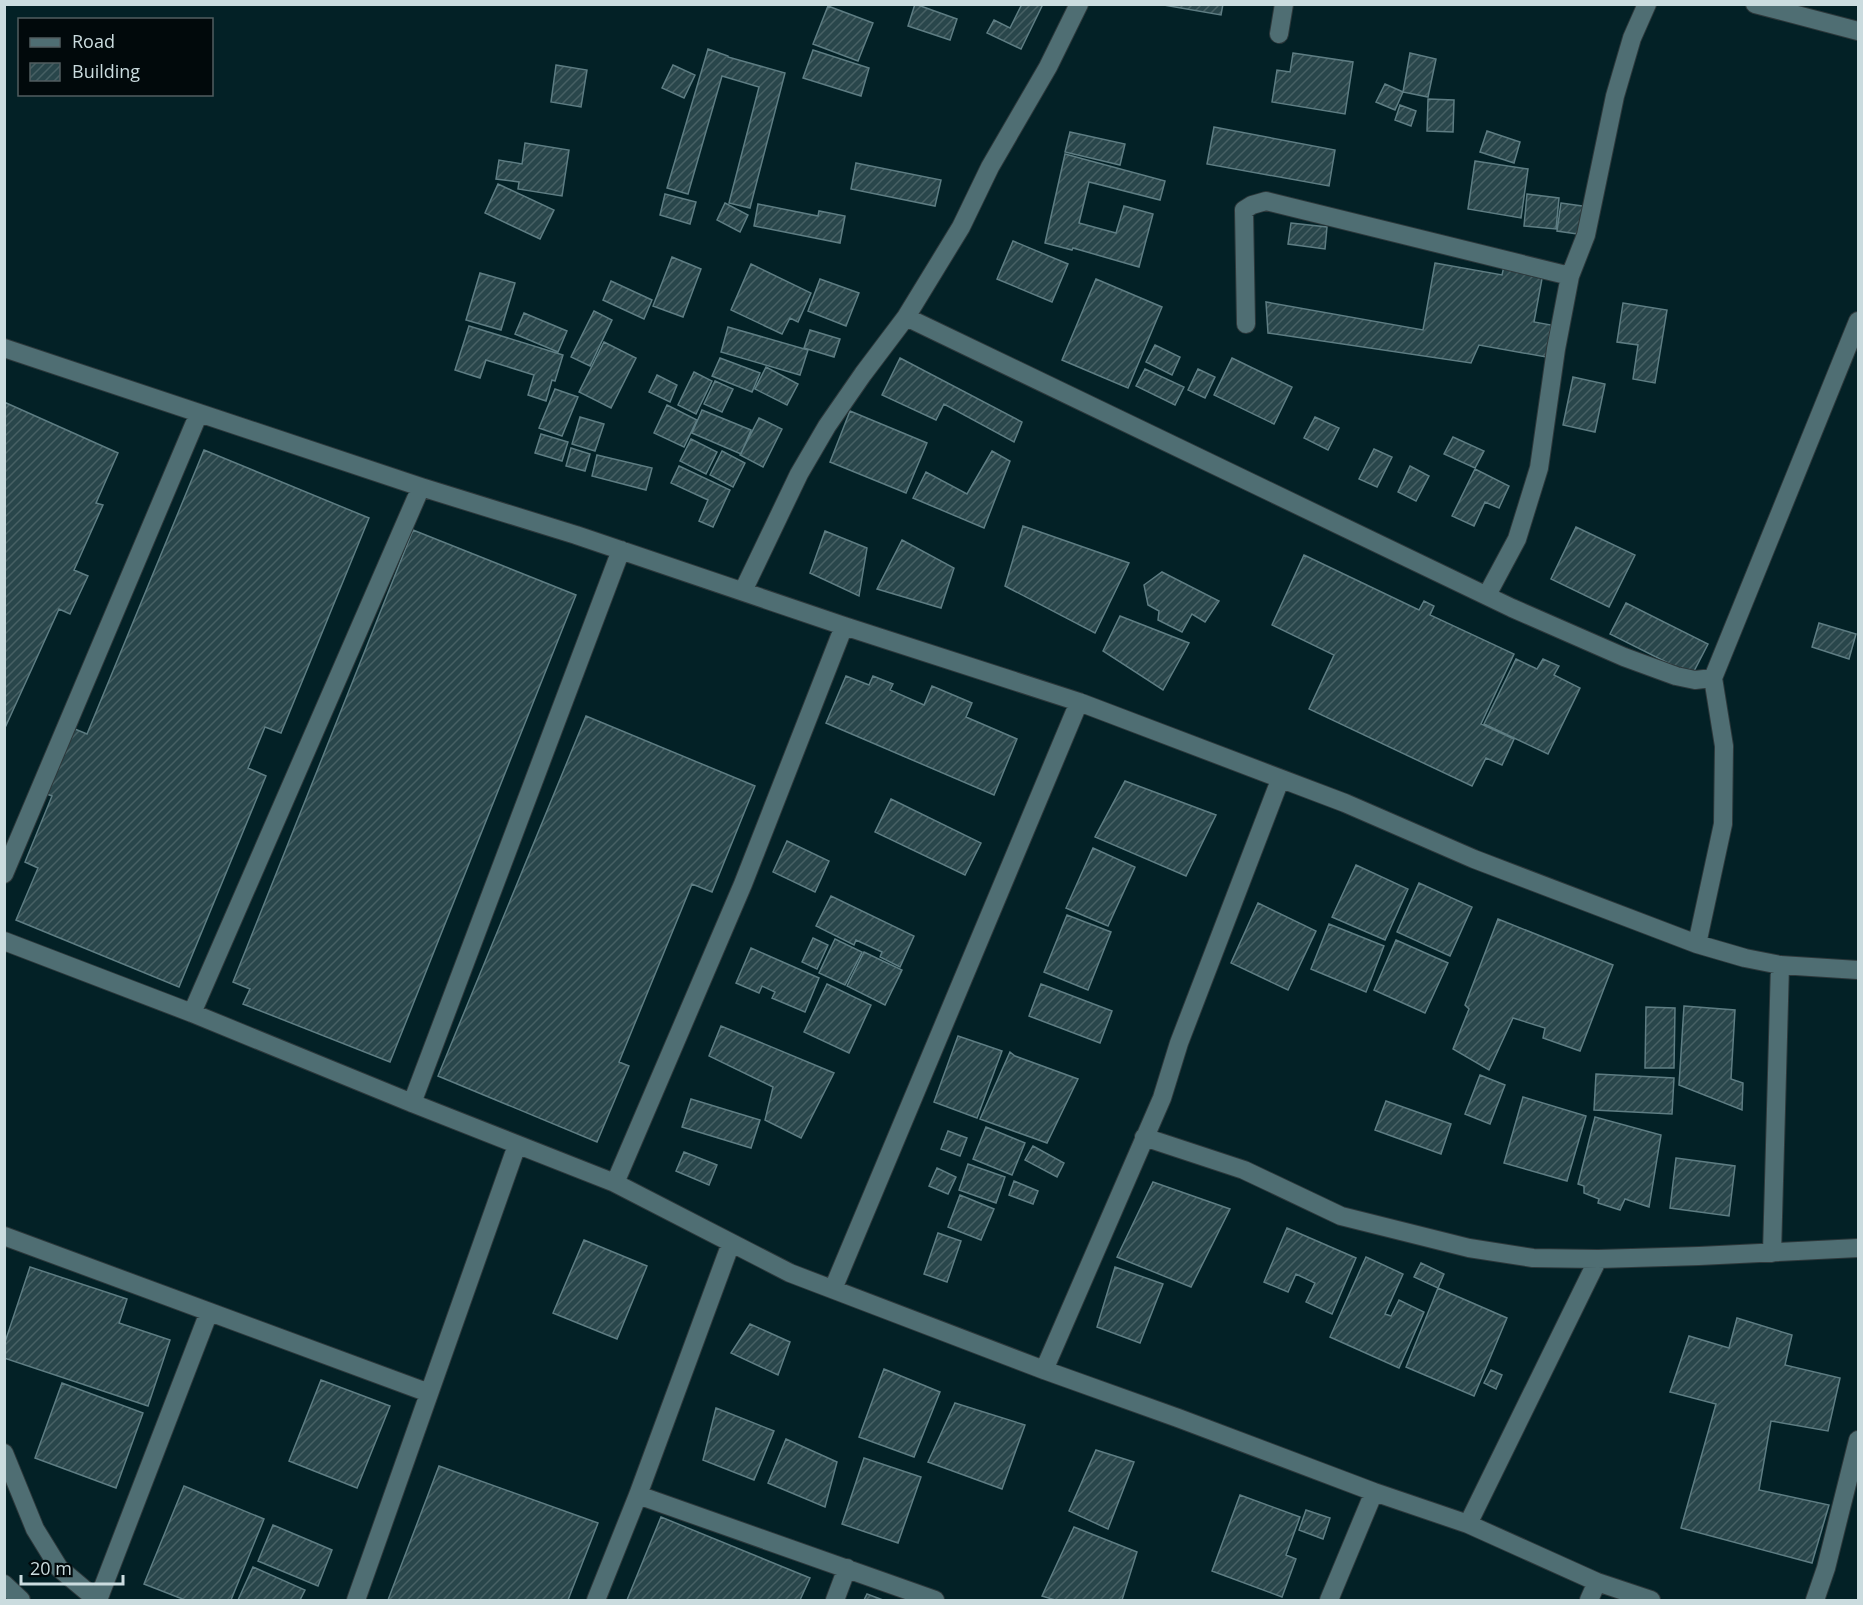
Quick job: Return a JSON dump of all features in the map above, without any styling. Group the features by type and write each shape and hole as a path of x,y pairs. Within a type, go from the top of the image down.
{"street":[{"path":"743,591 799,474 827,426 906,317 961,227 990,167 1048,67 1079,4"},
{"path":"1279,34 1284,4"},
{"path":"1487,596 1517,539 1539,468 1556,349 1570,276 1586,235 1618,87 1632,38 1647,4"},
{"path":"1755,4 1858,31"},
{"path":"1246,324 1245,210 1252,205 1266,201 1570,276"},
{"path":"906,317 1487,596 1624,657 1676,676 1695,680 1713,678"},
{"path":"1697,944 1723,824 1724,746 1713,678 1858,321"},
{"path":"4,348 1079,702 1345,803 1474,859 1697,944 1780,965 1858,970"},
{"path":"4,874 199,413"},
{"path":"192,1013 421,487"},
{"path":"412,1103 621,550"},
{"path":"615,1183 743,884 844,626"},
{"path":"833,1289 1079,702"},
{"path":"1044,1370 1162,1098 1179,1044 1280,780"},
{"path":"4,941 192,1013 615,1183 790,1273 1044,1370 1374,1492 1468,1524 1597,1582 1651,1600"},
{"path":"1773,1253 1780,965"},
{"path":"1144,1137 1244,1170 1341,1216 1469,1248 1533,1258 1598,1259 1858,1248"},
{"path":"356,1600 518,1145"},
{"path":"4,1236 429,1393"},
{"path":"596,1600 732,1243"},
{"path":"1468,1524 1598,1259"},
{"path":"4,1453 35,1528 59,1568 97,1600 209,1312"},
{"path":"1815,1600 1826,1568 1858,1440"},
{"path":"1329,1600 1374,1492"},
{"path":"638,1494 935,1600"},
{"path":"835,1600 847,1568"},
{"path":"1589,1600 1597,1582"},
{"path":"4,1584 21,1600"}],"building":[{"path":"915,4 957,19 950,40 908,26"},
{"path":"1022,4 1043,4 1021,49 987,33 994,20 1010,28"},
{"path":"1158,4 1223,4 1221,15"},
{"path":"828,6 873,23 858,61 813,44"},
{"path":"708,49 785,73 750,208 729,203 759,87 722,76 688,194 667,188"},
{"path":"813,50 869,68 861,96 803,78"},
{"path":"1293,53 1353,62 1345,114 1272,102 1277,70 1290,72"},
{"path":"1410,53 1436,59 1428,97 1403,92"},
{"path":"556,65 587,70 581,107 551,102"},
{"path":"673,65 695,75 684,98 662,88"},
{"path":"1385,84 1403,92 1395,110 1376,102"},
{"path":"1428,99 1454,100 1453,132 1427,131"},
{"path":"1400,105 1416,111 1411,126 1395,120"},
{"path":"1214,127 1335,150 1329,186 1207,164"},
{"path":"1487,131 1520,142 1514,163 1480,152"},
{"path":"1070,132 1125,144 1120,165 1065,152"},
{"path":"525,143 569,150 562,196 518,189 519,182 496,179 499,160 522,164"},
{"path":"1065,154 1165,181 1160,200 1089,182 1079,223 1116,233 1124,206 1153,214 1139,267 1073,248 1072,250 1045,243"},
{"path":"1475,161 1528,169 1521,218 1468,209"},
{"path":"856,163 941,180 935,206 851,189"},
{"path":"498,184 554,210 540,239 485,213"},
{"path":"665,194 696,202 690,224 660,215"},
{"path":"1527,194 1559,198 1556,229 1524,226"},
{"path":"725,203 748,215 740,232 717,220"},
{"path":"1561,203 1589,207 1584,235 1557,231"},
{"path":"758,204 818,216 819,211 845,216 840,243 754,226"},
{"path":"1291,223 1327,227 1325,249 1288,244"},
{"path":"1013,241 1068,264 1052,302 997,279"},
{"path":"672,257 701,269 683,317 653,306"},
{"path":"1435,263 1502,275 1504,266 1543,273 1534,322 1551,325 1546,357 1479,345 1471,363 1268,333 1266,302 1423,330"},
{"path":"751,264 811,293 798,322 790,318 782,334 731,310"},
{"path":"480,273 515,283 501,330 466,320"},
{"path":"820,279 859,293 846,326 808,311"},
{"path":"1096,279 1162,307 1128,388 1062,360"},
{"path":"611,281 652,300 644,319 603,300"},
{"path":"1623,303 1667,310 1655,383 1633,379 1638,345 1617,342"},
{"path":"594,311 612,320 590,366 571,357"},
{"path":"524,313 567,331 558,352 515,334"},
{"path":"469,326 563,355 546,401 528,395 534,375 486,360 480,378 455,370"},
{"path":"728,327 808,350 800,375 721,352"},
{"path":"810,330 840,339 834,357 804,348"},
{"path":"604,342 636,358 611,408 579,392"},
{"path":"1155,345 1180,357 1172,375 1146,362"},
{"path":"720,358 760,373 752,392 712,376"},
{"path":"900,358 1022,422 1014,442 944,404 936,420 882,395"},
{"path":"1232,358 1292,387 1274,424 1214,395"},
{"path":"766,367 798,384 787,405 755,389"},
{"path":"1145,369 1184,387 1175,405 1136,386"},
{"path":"1198,369 1215,377 1205,398 1188,390"},
{"path":"694,372 712,381 696,414 678,405"},
{"path":"657,375 677,385 670,402 649,392"},
{"path":"1573,377 1605,384 1595,432 1563,425"},
{"path":"715,381 733,389 722,412 704,404"},
{"path":"555,389 578,397 562,436 539,428"},
{"path":"4,402 118,453 96,503 103,505 74,570 88,576 70,614 59,609 4,730"},
{"path":"667,405 697,420 684,447 654,433"},
{"path":"702,410 751,430 741,454 692,433"},
{"path":"850,411 927,443 906,493 830,462"},
{"path":"580,417 604,424 595,451 572,444"},
{"path":"1315,417 1339,428 1328,450 1304,438"},
{"path":"759,418 782,429 763,467 740,455"},
{"path":"541,434 568,442 562,461 535,453"},
{"path":"1453,437 1484,451 1475,468 1444,454"},
{"path":"691,439 717,452 706,474 680,461"},
{"path":"571,448 590,454 585,471 566,466"},
{"path":"1374,449 1392,457 1377,487 1359,479"},
{"path":"204,450 369,518 281,733 265,727 248,768 266,776 179,987 16,920 38,868 25,862 52,796 44,793 70,727 87,734"},
{"path":"722,451 745,463 733,487 710,475"},
{"path":"992,451 1010,461 984,528 913,498 926,472 967,494"},
{"path":"597,455 652,468 646,490 592,476"},
{"path":"679,466 730,490 713,527 699,521 708,500 671,483"},
{"path":"1410,466 1429,476 1416,501 1398,492"},
{"path":"1475,469 1509,486 1499,508 1485,502 1474,526 1452,516"},
{"path":"1023,526 1129,563 1095,633 1005,586"},
{"path":"1576,527 1635,555 1609,607 1551,579"},
{"path":"413,530 576,595 390,1062 243,1004 250,989 233,982"},
{"path":"825,531 867,548 859,596 810,573"},
{"path":"902,540 954,568 941,608 877,589"},
{"path":"1304,555 1419,610 1424,601 1434,606 1430,615 1514,654 1481,724 1514,739 1502,765 1486,758 1472,786 1309,709 1334,655 1272,625"},
{"path":"1162,572 1219,601 1205,622 1192,614 1182,632 1158,620 1159,611 1148,605 1144,585"},
{"path":"1626,603 1708,644 1692,675 1610,634"},
{"path":"1120,616 1189,643 1163,690 1103,651"},
{"path":"1819,623 1856,634 1849,659 1812,647"},
{"path":"1516,659 1537,669 1543,659 1559,666 1554,675 1580,688 1548,754 1484,724"},
{"path":"846,676 869,685 873,676 893,684 890,690 924,705 932,686 972,703 966,717 1017,739 994,795 826,723"},
{"path":"586,716 755,786 712,892 692,884 619,1062 629,1066 597,1142 438,1076"},
{"path":"1125,781 1216,815 1186,876 1095,837"},
{"path":"891,799 981,843 965,875 875,832"},
{"path":"787,841 829,861 815,892 773,872"},
{"path":"1093,848 1135,867 1108,926 1066,908"},
{"path":"1356,865 1408,889 1385,940 1332,917"},
{"path":"1419,883 1472,907 1450,956 1397,932"},
{"path":"831,896 914,936 900,967 880,957 882,952 856,940 854,945 816,926"},
{"path":"1258,903 1316,931 1288,990 1231,963"},
{"path":"1067,915 1111,932 1088,990 1044,972"},
{"path":"1498,919 1613,965 1580,1051 1543,1038 1545,1028 1513,1018 1489,1070 1453,1049 1469,1009 1465,1005"},
{"path":"1329,924 1384,946 1366,992 1311,969"},
{"path":"813,938 828,945 817,969 802,962"},
{"path":"835,939 862,952 845,985 819,973"},
{"path":"1396,940 1448,963 1425,1013 1374,990"},
{"path":"751,948 819,978 805,1012 772,998 775,992 762,986 759,993 736,983"},
{"path":"864,952 902,970 885,1005 847,986"},
{"path":"827,984 871,1005 849,1053 804,1032"},
{"path":"1041,984 1112,1011 1100,1043 1029,1016"},
{"path":"1684,1006 1735,1010 1731,1079 1743,1083 1742,1110 1679,1085"},
{"path":"1646,1007 1675,1008 1674,1068 1645,1068"},
{"path":"721,1026 834,1073 801,1138 765,1120 773,1087 709,1056"},
{"path":"958,1036 1002,1051 977,1118 934,1102"},
{"path":"1010,1052 1015,1056 1078,1079 1047,1143 980,1119"},
{"path":"1596,1074 1674,1078 1672,1114 1594,1110"},
{"path":"1480,1075 1505,1085 1490,1124 1465,1114"},
{"path":"1523,1097 1586,1116 1567,1181 1504,1163"},
{"path":"691,1099 760,1120 751,1148 682,1127"},
{"path":"1386,1101 1451,1124 1441,1154 1375,1130"},
{"path":"1595,1117 1661,1135 1649,1207 1625,1199 1620,1210 1598,1203 1599,1199 1584,1193 1584,1186 1578,1184"},
{"path":"986,1127 1025,1143 1012,1175 973,1159"},
{"path":"948,1131 967,1138 960,1156 941,1149"},
{"path":"1033,1146 1064,1163 1057,1177 1025,1160"},
{"path":"684,1152 717,1165 709,1185 676,1171"},
{"path":"1676,1158 1735,1166 1729,1216 1670,1208"},
{"path":"968,1164 1005,1177 996,1203 959,1190"},
{"path":"937,1168 956,1177 948,1194 929,1186"},
{"path":"1014,1181 1038,1191 1033,1204 1009,1195"},
{"path":"1153,1182 1230,1209 1191,1287 1117,1257"},
{"path":"960,1195 994,1209 981,1240 948,1227"},
{"path":"1287,1228 1356,1258 1332,1314 1306,1302 1315,1283 1296,1274 1288,1292 1264,1282"},
{"path":"938,1233 961,1241 947,1282 924,1274"},
{"path":"584,1240 647,1266 617,1339 553,1313"},
{"path":"1366,1257 1403,1274 1385,1314 1391,1316 1399,1300 1424,1312 1399,1368 1330,1337"},
{"path":"1421,1263 1444,1274 1438,1288 1414,1277"},
{"path":"30,1267 127,1299 119,1323 170,1340 148,1406 4,1358 4,1345"},
{"path":"1115,1267 1163,1284 1140,1343 1097,1327"},
{"path":"1438,1288 1507,1318 1474,1396 1406,1367"},
{"path":"1737,1318 1792,1335 1785,1365 1840,1378 1828,1431 1771,1421 1759,1490 1829,1505 1812,1563 1681,1528 1716,1404 1670,1392 1689,1336 1729,1348"},
{"path":"750,1324 790,1342 778,1375 731,1353"},
{"path":"884,1369 940,1392 914,1457 859,1437"},
{"path":"1491,1370 1502,1375 1496,1389 1484,1383"},
{"path":"321,1380 390,1406 357,1488 289,1461"},
{"path":"62,1383 143,1413 116,1488 35,1458"},
{"path":"955,1403 1025,1425 1002,1489 928,1462"},
{"path":"716,1408 774,1431 754,1480 703,1460"},
{"path":"786,1439 837,1462 825,1507 768,1483"},
{"path":"1096,1450 1134,1462 1108,1529 1069,1511"},
{"path":"864,1458 921,1477 898,1543 842,1524"},
{"path":"439,1466 598,1523 568,1600 388,1600"},
{"path":"184,1486 264,1519 231,1600 185,1600 144,1584"},
{"path":"1240,1495 1300,1517 1286,1555 1296,1559 1282,1597 1212,1571"},
{"path":"1306,1510 1330,1518 1323,1539 1299,1530"},
{"path":"661,1517 810,1578 800,1600 627,1600"},
{"path":"273,1525 332,1550 318,1586 258,1561"},
{"path":"1074,1527 1137,1552 1122,1600 1055,1600 1042,1596"},
{"path":"253,1567 305,1590 300,1600 238,1600"},
{"path":"867,1594 883,1600 864,1600"}]}
